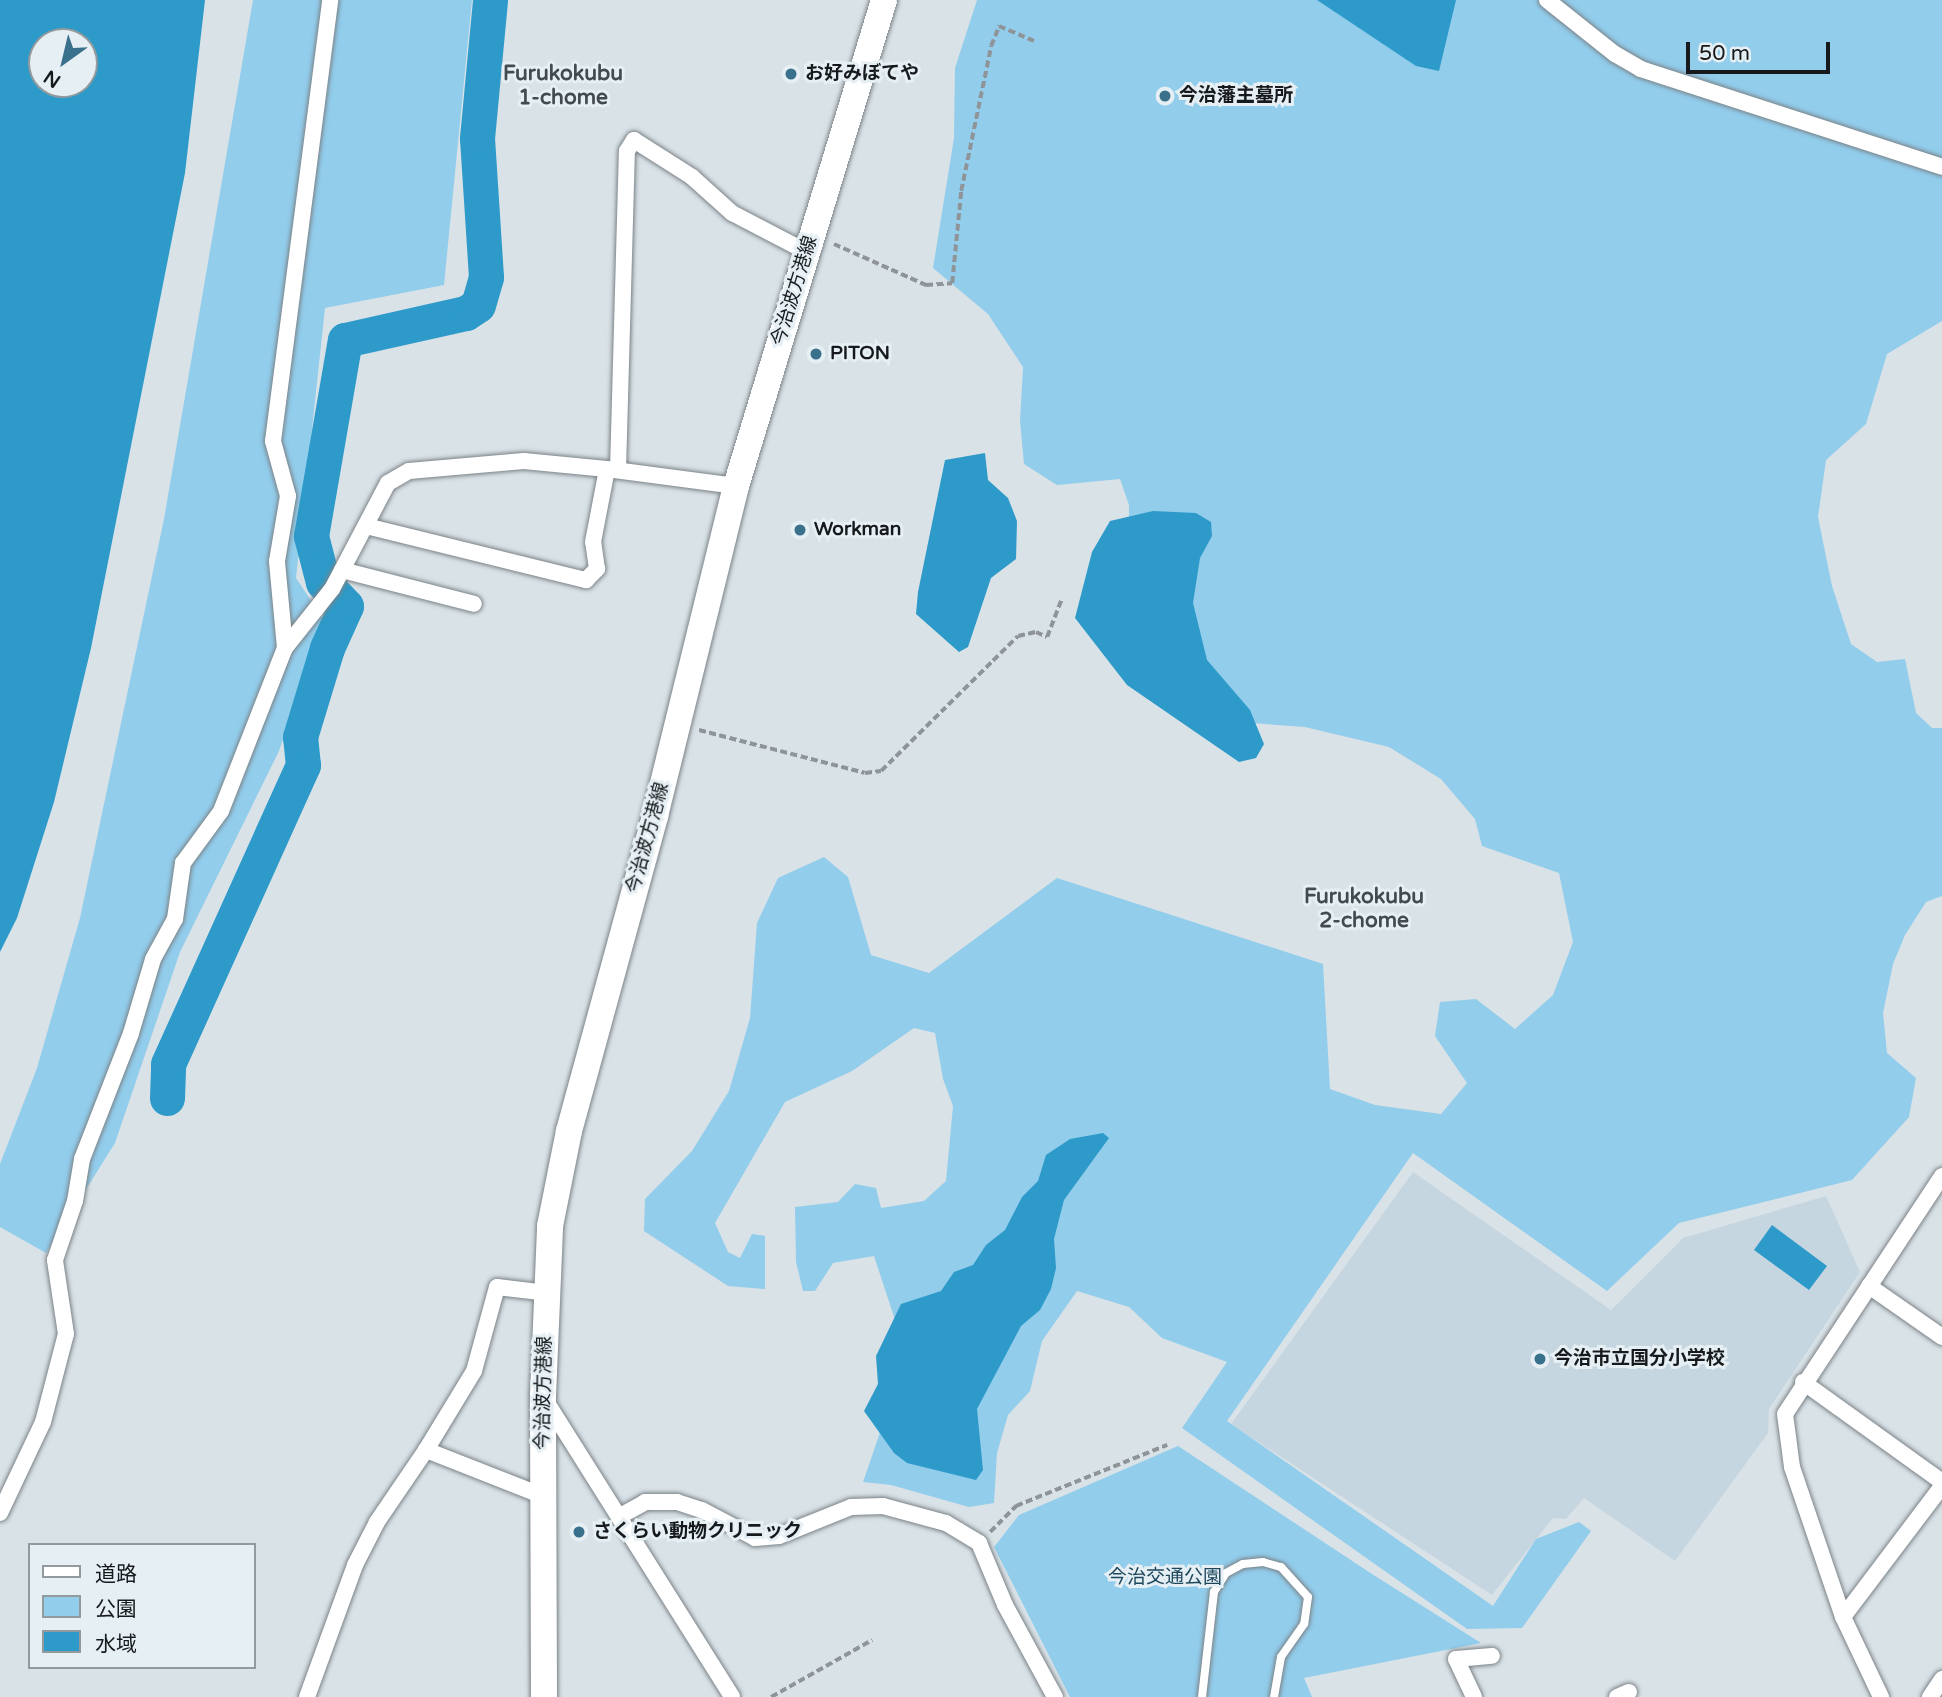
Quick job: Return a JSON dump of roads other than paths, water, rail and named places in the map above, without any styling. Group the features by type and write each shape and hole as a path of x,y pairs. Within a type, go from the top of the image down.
{"main road":[{"name":"今治波方港線","path":"544,1697 543,1396 547,1293 550,1226 569,1131 677,724 736,486 884,0"}],"street":[{"path":"285,648 277,561 288,496 273,442 330,0"},
{"path":"1547,0 1615,54 1641,69 1942,167"},
{"path":"366,526 586,580 597,569 593,542 612,469 627,151 634,140 692,177 732,213 810,244"},
{"path":"0,1513 43,1422 66,1334 55,1260 75,1201 82,1158 131,1033 153,959 175,919 183,863 221,811 285,648 342,570 388,484 409,471 524,461 612,469 736,486"},
{"path":"342,570 474,604"},
{"path":"1881,1697 1843,1617 1786,1440 1785,1414 1803,1382 1940,1185"},
{"path":"1869,1286 1942,1337"},
{"path":"307,1697 355,1565 377,1522 426,1450 474,1371 497,1287 547,1293"},
{"path":"1803,1382 1942,1484 1843,1617"},
{"path":"543,1396 622,1515 732,1697"},
{"path":"426,1450 543,1496"},
{"path":"622,1515 645,1502 677,1502 702,1510 755,1538 779,1536 851,1507 883,1506 946,1523 979,1543 1005,1605 1055,1697"},
{"path":"1474,1697 1456,1659 1492,1656"},
{"path":"1930,1697 1942,1679"}],"lane":[{"path":"1202,1697 1214,1592 1226,1573 1243,1564 1263,1562 1281,1567 1308,1597 1304,1624 1281,1657 1273,1697"}],"water":[{"path":"0,0 205,0 185,173 91,648 54,802 17,918 0,952"},
{"path":"1317,0 1456,0 1439,71 1416,66"},
{"path":"985,453 988,480 1008,498 1017,521 1016,559 991,578 968,647 959,652 916,614 918,592 945,460"},
{"path":"1153,511 1196,513 1211,522 1212,536 1200,558 1193,603 1207,660 1250,710 1264,744 1256,758 1239,762 1127,685 1075,618 1092,552 1110,521"},
{"path":"1103,1133 1109,1138 1064,1200 1054,1239 1056,1268 1051,1289 1040,1310 1021,1326 977,1409 983,1470 976,1480 907,1463 894,1453 864,1411 878,1384 876,1356 901,1304 941,1291 954,1272 973,1265 986,1245 1005,1230 1022,1197 1038,1181 1046,1155 1070,1139"},
{"path":"1772,1225 1827,1266 1809,1290 1754,1250"}],"waterway":[{"path":"167,1098 168,1064 303,765 300,737 327,648 346,606 323,582 311,536 345,340 466,313 478,305 486,277 477,138 490,0"}],"place":[{"name":"お好みぼてや","path":"791,74"},
{"name":"今治藩主墓所","path":"1165,96"},
{"name":"PITON","path":"816,354"},
{"name":"Workman","path":"800,530"},
{"name":"今治市立国分小学校","path":"1540,1359"},
{"name":"さくらい動物クリニック","path":"579,1532"}],"district":[{"name":"Furukokubu 1-chome","path":"563,86"},
{"name":"Furukokubu 2-chome","path":"1364,909"}],"park label":[{"name":"今治交通公園","path":"1165,1578"}]}
